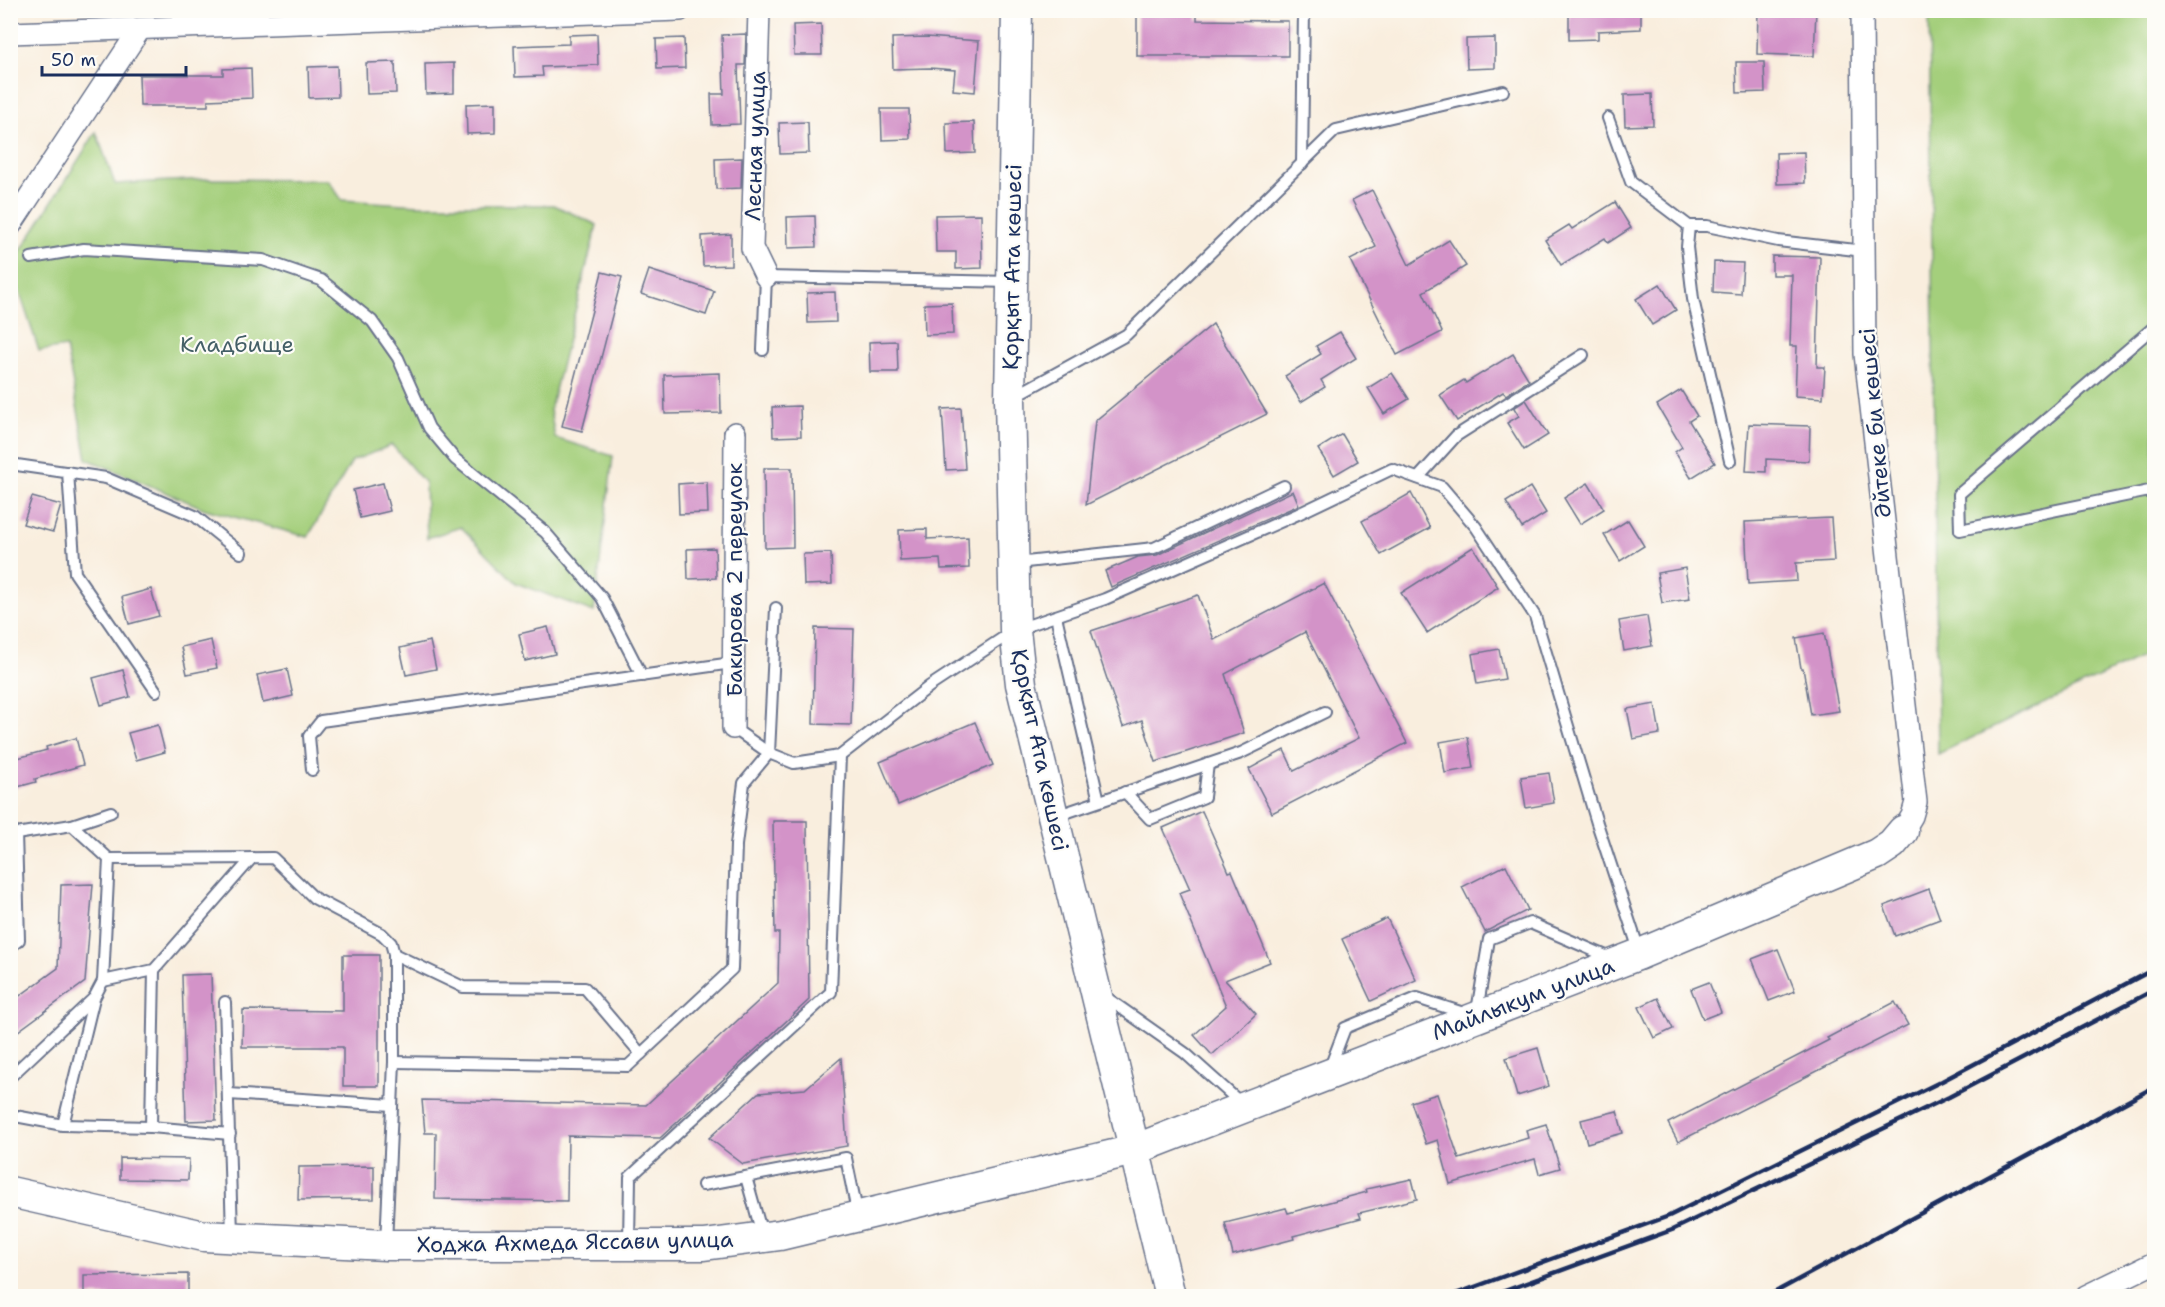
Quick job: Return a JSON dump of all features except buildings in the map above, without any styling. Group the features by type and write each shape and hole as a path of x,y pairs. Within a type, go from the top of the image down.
{"street":[{"path":"10,33 140,28 209,18 680,10"},
{"name":"Лесная улица","path":"759,10 752,248 766,277"},
{"name":"Қорқыт Ата көшесі","path":"1017,10 1010,398 1015,630 1021,684 1170,1296"},
{"name":"Әйтеке би көшесі","path":"1862,10 1866,354 1916,802 1903,831"},
{"path":"10,225 140,28"},
{"name":"Бакирова 2 переулок","path":"733,728 735,433"},
{"name":"Майлыкум улица","path":"1134,1150 1629,958 1877,854 1892,844 1903,831"},
{"name":"Ходжа Ахмеда Яссави улица","path":"10,1192 204,1236 386,1245 704,1245 780,1235 1134,1150"},
{"path":"2086,1296 2154,1263"}],"lane":[{"path":"1302,164 1304,10"},
{"path":"1010,398 1126,335 1336,130 1503,91"},
{"path":"1608,118 1631,182 1689,226 1707,226 1778,241 1864,251"},
{"path":"1689,226 1688,247 1693,299 1730,461"},
{"path":"31,258 84,249 262,260 321,280 372,321 398,358 429,428 455,459 545,532 602,598 642,676"},
{"path":"763,350 766,277 1012,282"},
{"path":"2154,327 1959,494 1960,530 2154,490"},
{"path":"1418,478 1456,436 1583,355"},
{"path":"10,464 106,478 195,516 241,553"},
{"path":"733,728 769,753 794,764 840,756 930,686 1015,630 1116,594 1298,514 1392,469 1442,487 1470,519 1535,616 1597,823 1629,958"},
{"path":"68,472 75,573 156,691"},
{"path":"1013,563 1154,548 1284,486"},
{"path":"394,1062 628,1066 732,969 736,845 744,783 769,753 776,608"},
{"path":"1056,616 1100,801"},
{"path":"312,770 309,736 321,721 732,663"},
{"path":"1053,817 1241,753 1325,712"},
{"path":"629,1245 630,1177 831,992 840,756"},
{"path":"1125,792 1150,819 1204,798 1208,764"},
{"path":"10,947 19,940 13,834 72,825 111,812"},
{"path":"72,825 109,859 273,858 314,898 382,934 391,943 394,954 394,1062 386,1245"},
{"path":"103,981 154,970 252,858"},
{"path":"63,1125 94,998 103,981 109,859"},
{"path":"1326,1076 1345,1028 1417,998 1476,1017 1489,939 1530,923 1629,958"},
{"path":"394,954 463,987 585,988 641,1054"},
{"path":"151,1127 154,970"},
{"path":"1095,989 1185,1053 1245,1107"},
{"path":"10,1077 94,998"},
{"path":"225,1002 232,1237"},
{"path":"229,1094 392,1105"},
{"path":"10,1115 63,1125 151,1127 230,1134"},
{"path":"703,1185 846,1158 858,1216"},
{"path":"746,1177 763,1237"}],"green space":[{"path":"1929,11 2154,11 2154,651 1938,754"},
{"name":"Кладбище","path":"96,132 115,184 208,179 328,180 342,200 419,205 554,205 597,225 550,410 555,438 613,456 594,612 516,583 461,527 427,538 425,483 392,445 352,461 308,537 205,509 87,459 66,347 39,351 11,266"}],"railway":[{"path":"1450,1296 1669,1216 1942,1081 2154,969"},
{"path":"1491,1296 1672,1230 1949,1097 2154,990"},
{"path":"1768,1296 2154,1087"}]}
